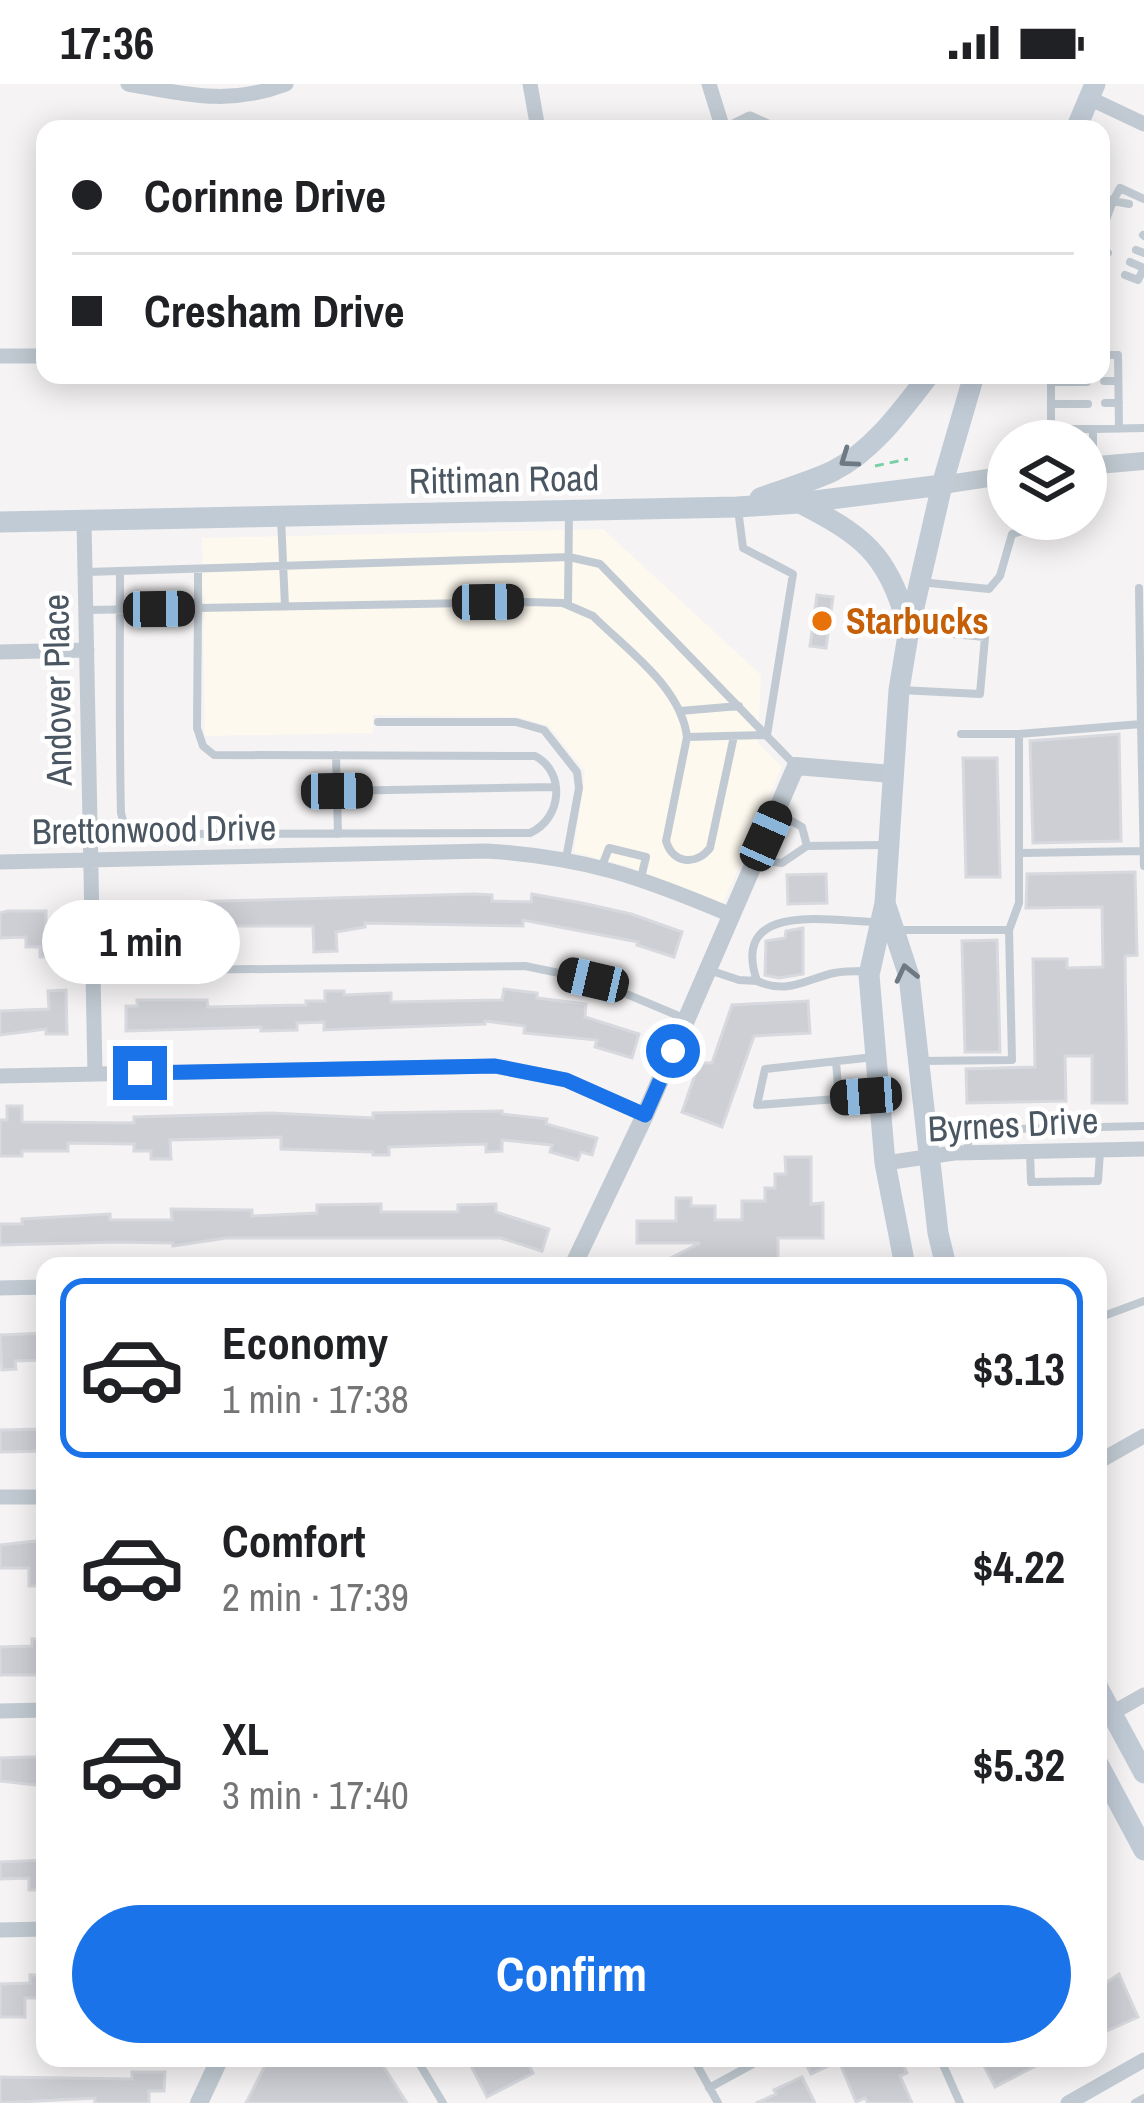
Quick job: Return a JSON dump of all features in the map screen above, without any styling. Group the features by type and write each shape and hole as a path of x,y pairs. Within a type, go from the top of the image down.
{"main road":[{"path":"1080,120 1092,91"},
{"path":"737,507 836,470 893,421 921,384"},
{"path":"903,1257 885,1162 869,971 887,918 892,774 909,629 942,484 971,384"},
{"name":"Rittiman Road","path":"0,522 737,507 942,484"},
{"path":"799,503 871,546 899,594 909,629"},
{"path":"887,918 909,976 945,1257"},
{"path":"1107,1720 1144,1773"},
{"path":"1107,1781 1144,1850"}],"street":[{"path":"128,84 222,99 245,98 286,84"},
{"path":"530,84 536,120"},
{"path":"709,84 723,120"},
{"path":"1092,91 1144,124"},
{"path":"0,356 36,356"},
{"path":"1107,464 1144,461"},
{"name":"Rittiman Road","path":"942,484 987,479"},
{"name":"Andover Place","path":"84,520 95,1074"},
{"path":"0,652 87,650"},
{"path":"577,1257 645,1115 796,766 892,774"},
{"name":"Brettonwood Drive","path":"0,862 486,851 602,866 731,915"},
{"path":"0,1076 495,1066 566,1080 645,1115"},
{"name":"Byrnes Drive","path":"885,1162 968,1153 1144,1149"},
{"path":"0,1288 36,1287"},
{"path":"1107,1457 1144,1436"},
{"path":"0,1497 36,1496"},
{"path":"1107,1716 1144,1695"},
{"path":"0,1711 36,1710"},
{"path":"0,1930 36,1929"},
{"path":"1068,2103 1144,2060"},
{"path":"199,2103 216,2067"}],"lane":[{"path":"1110,210 1120,188 1144,199"},
{"path":"1112,205 1127,208"},
{"path":"1110,222 1120,226"},
{"path":"1110,239 1114,241"},
{"path":"1125,275 1138,280 1144,268 1130,262"},
{"path":"1110,355 1118,355 1119,429"},
{"path":"1110,381 1118,381"},
{"path":"1051,420 1052,384"},
{"path":"1105,403 1119,403"},
{"path":"1051,404 1088,404"},
{"path":"1107,429 1144,428"},
{"path":"737,507 743,548 793,574 767,735"},
{"path":"568,604 569,511"},
{"path":"281,517 285,606"},
{"path":"918,582 989,589 1000,576 1010,540"},
{"path":"85,572 569,557 600,564 796,766"},
{"path":"120,571 121,814 124,824 142,835 530,833 544,827 554,814 550,764 535,756 214,755 202,746 197,728 198,569"},
{"path":"1139,589 1144,866"},
{"path":"86,610 568,604 593,616 668,691 680,711 687,737 666,841 682,860 696,860 710,848 734,736"},
{"path":"899,690 980,694 985,638 909,629"},
{"path":"680,711 740,706"},
{"path":"378,722 516,722 544,730 577,772 579,788 566,859"},
{"path":"961,734 1141,724"},
{"path":"919,1061 1012,1060 1009,930 1019,903 1019,734"},
{"path":"687,737 767,735"},
{"path":"337,755 338,834"},
{"path":"337,791 555,787"},
{"path":"776,812 802,827 807,846"},
{"path":"755,860 782,863 807,846 888,845"},
{"path":"1021,854 1144,851"},
{"path":"757,981 754,947 761,932 778,920 887,918 1009,930"},
{"path":"93,971 525,966 593,980 686,1019"},
{"path":"708,970 766,985 805,986 839,971 869,971"},
{"path":"875,1057 766,1069 757,1105 879,1096"},
{"path":"836,1061 838,1099"},
{"path":"968,1153 968,1130 1144,1126"},
{"path":"1030,1152 1031,1182 1098,1181 1100,1150"},
{"path":"1107,1315 1144,1301"},
{"path":"421,2067 443,2103"},
{"path":"698,2067 718,2103"},
{"path":"710,2088 748,2067"},
{"path":"944,2067 960,2103"},
{"path":"1135,2103 1144,2098"}],"path":[{"path":"863,468 908,460"}],"shaded area":[{"path":"603,529 761,675 758,743 782,767 723,904 627,866 574,852 585,771 549,726 518,717 373,715 373,733 205,736 202,538"}],"building":[{"name":"Starbucks","path":"817,595 833,597 826,648 810,646"},
{"path":"1119,734 1121,841 1033,843 1030,741"},
{"path":"963,758 997,758 1000,877 966,877"},
{"path":"1135,872 1137,955 1125,956 1127,1103 1092,1103 1092,1056 1065,1056 1066,1101 967,1103 966,1069 1035,1067 1033,959 1067,959 1067,968 1103,967 1102,907 1026,908 1027,874"},
{"path":"826,874 827,903 788,904 787,875"},
{"path":"532,894 582,903 682,932 674,957 638,942 523,920 523,926 365,923 365,927 336,932 337,951 314,952 313,926 231,926 231,936 217,936 217,954 134,954 134,930 119,930 118,904 492,895 492,901 531,902"},
{"path":"46,911 46,929 63,929 63,957 40,957 40,947 26,947 26,937 0,938 0,913"},
{"path":"803,928 803,974 765,975 766,941"},
{"path":"997,940 1000,1052 965,1052 962,941"},
{"path":"504,989 586,1004 585,1017 639,1034 632,1058 595,1047 597,1040 524,1033 525,1026 485,1021 324,1030 324,1022 297,1023 297,1030 126,1031 126,1006 137,1006 137,1000 207,1000 208,1007 306,1005 306,1001 325,1001 325,991 344,991 344,995 391,993 391,1002 502,1000"},
{"path":"66,990 67,1034 46,1034 46,1029 0,1035 0,1011 49,1009 48,991"},
{"path":"808,1001 810,1033 754,1036 722,1127 682,1112 699,1063 712,1063 732,1005"},
{"path":"7,1106 22,1106 22,1122 134,1123 134,1117 271,1113 373,1118 373,1113 502,1111 547,1119 546,1124 597,1138 592,1155 581,1152 578,1160 550,1152 552,1145 502,1140 502,1151 486,1152 486,1144 452,1145 389,1147 389,1155 373,1155 281,1149 281,1137 170,1140 171,1159 151,1159 151,1151 134,1151 134,1144 68,1143 68,1151 0,1156 0,1120 7,1120"},
{"path":"785,1157 811,1157 811,1204 823,1203 823,1238 778,1238 778,1257 673,1257 700,1243 637,1243 637,1221 676,1221 676,1198 691,1198 691,1206 715,1206 715,1220 742,1220 742,1201 765,1201 765,1188 775,1188 775,1174 786,1174"},
{"path":"381,1204 381,1212 458,1212 458,1205 496,1204 496,1212 549,1229 542,1251 501,1238 226,1238 173,1246 117,1242 0,1245 0,1224 22,1224 22,1219 110,1214 110,1220 172,1220 171,1209 252,1210 252,1216 317,1213 317,1205"},
{"path":"36,1333 36,1360 15,1361 16,1369 2,1370 0,1335"},
{"path":"36,1429 36,1451 0,1452 0,1430"},
{"path":"36,1541 36,1586 29,1586 29,1568 0,1568 0,1545"},
{"path":"36,1639 36,1675 0,1675 0,1647 32,1646"},
{"path":"36,1757 36,1785 0,1781 0,1758"},
{"path":"36,1860 36,1890 29,1890 29,1878 0,1879 0,1862"},
{"path":"1119,1974 1138,2017 1107,2031 1107,1982"},
{"path":"30,1975 36,1975 36,1998 25,1998 25,2017 0,2017 0,1984 30,1983"},
{"path":"264,2067 384,2067 407,2103 246,2103"},
{"path":"472,2067 530,2067 533,2073 487,2097"},
{"path":"841,2067 904,2067 907,2073 900,2076 912,2103 868,2103 865,2098 856,2102"},
{"path":"985,2067 1034,2067 995,2087"},
{"path":"132,2072 165,2072 164,2091 149,2091 149,2103 95,2103 95,2098 0,2103 0,2077 132,2079"},
{"path":"802,2077 815,2103 756,2103 776,2094 774,2090"}],"place":[{"name":"Starbucks","path":"822,621"}],"route":[{"path":"140,1073 495,1066 594,1089 645,1115 673,1051"}]}
